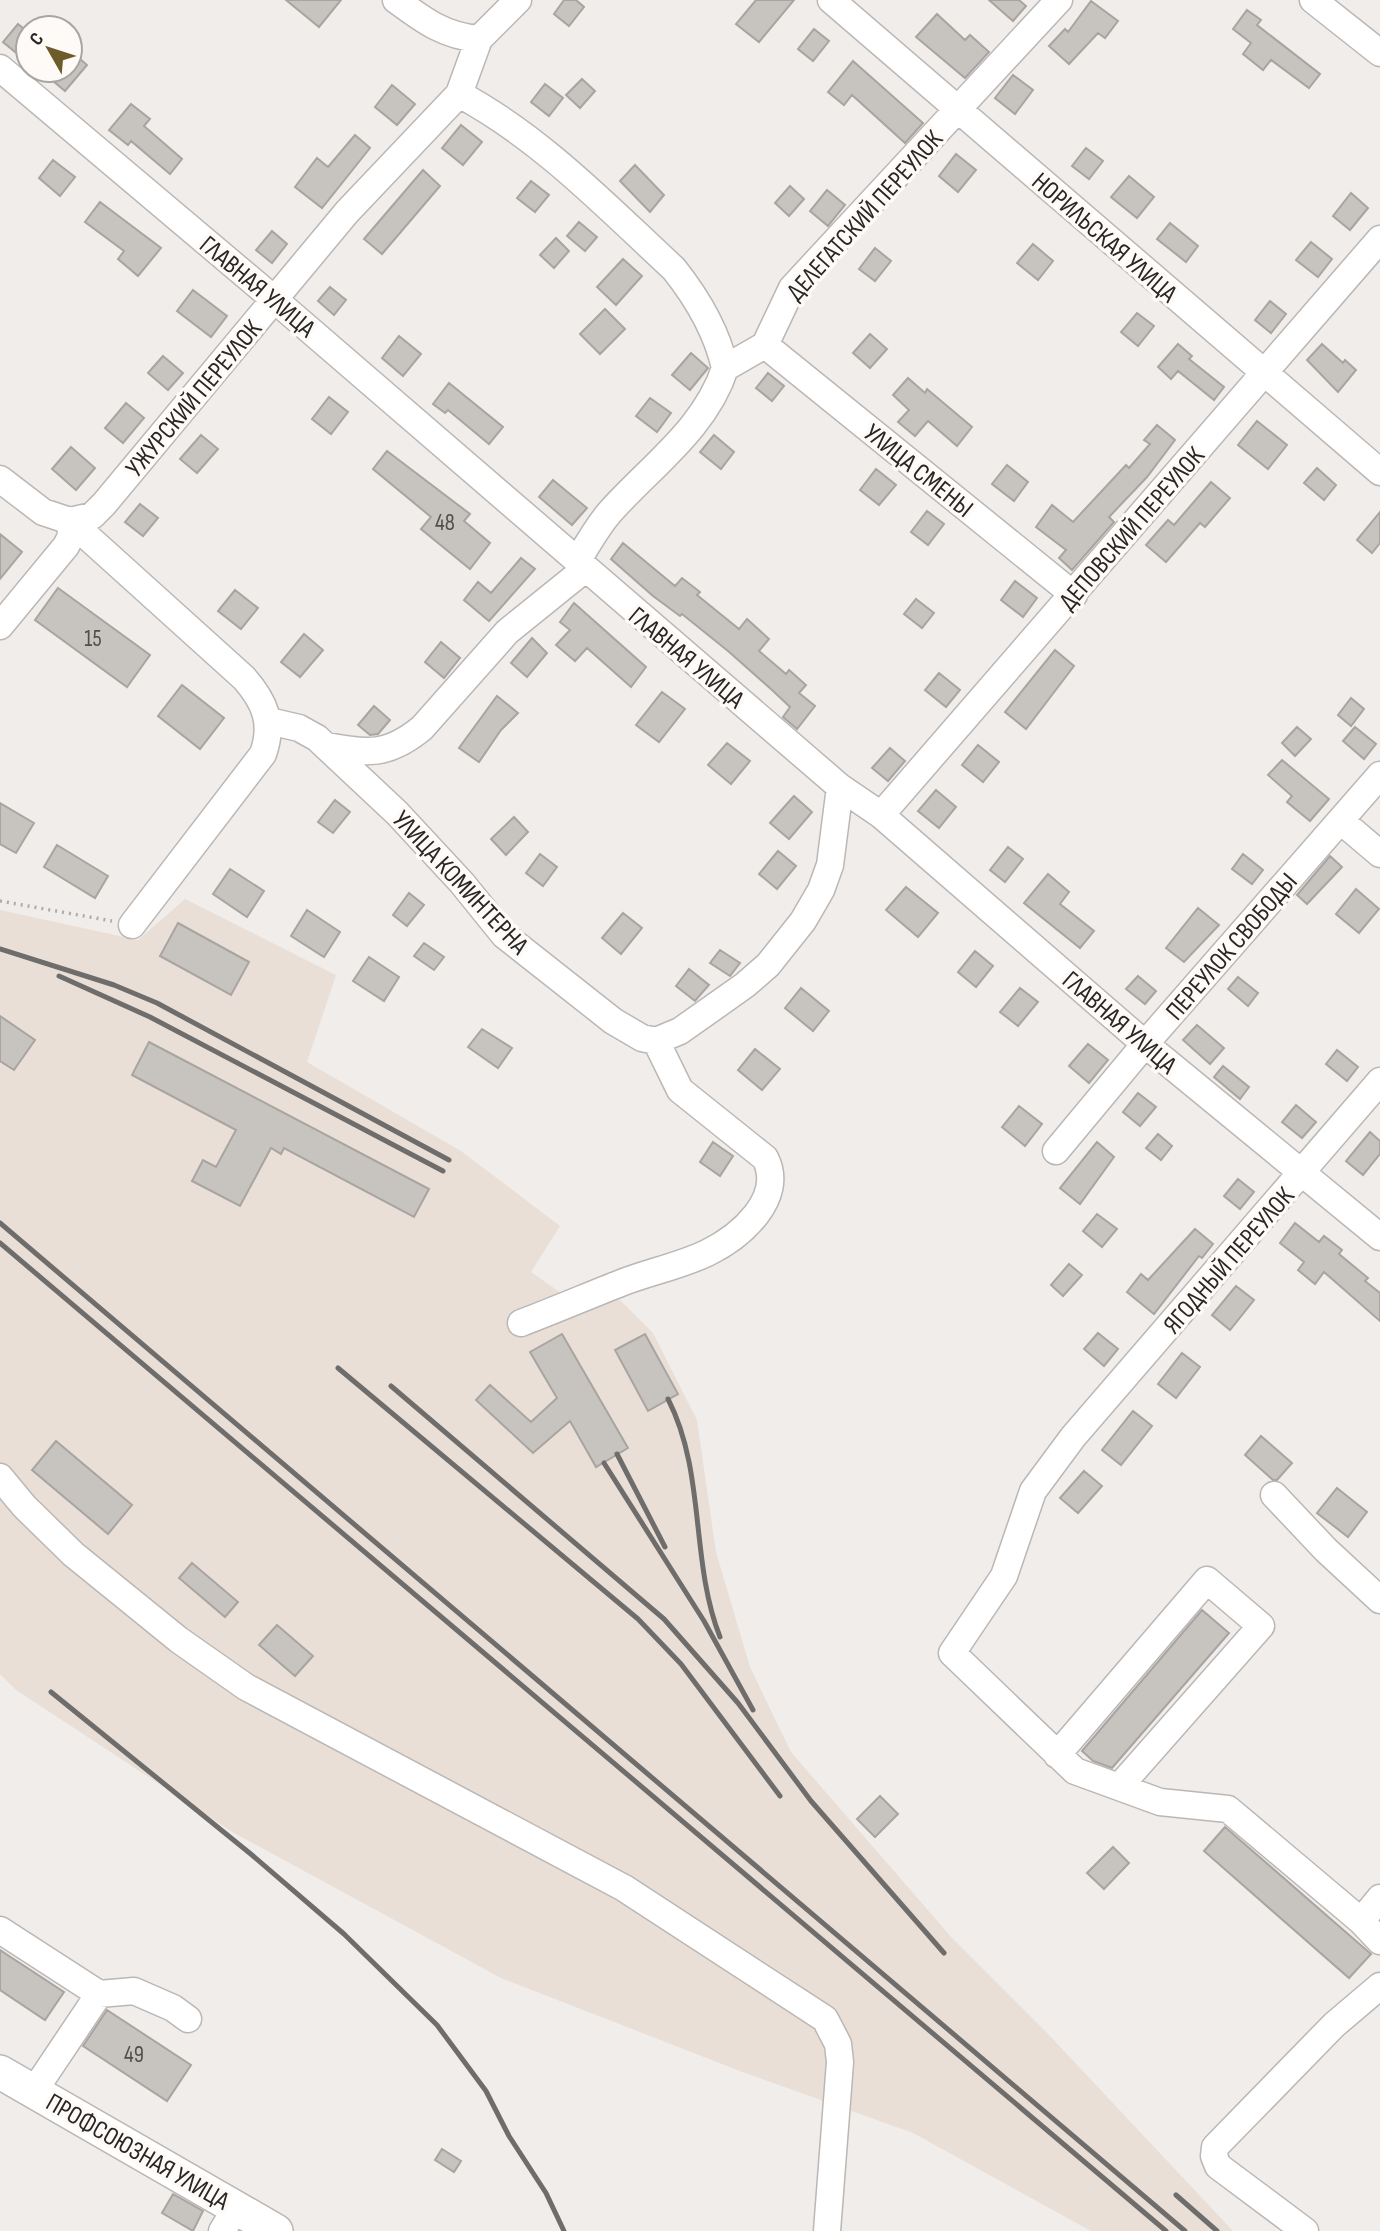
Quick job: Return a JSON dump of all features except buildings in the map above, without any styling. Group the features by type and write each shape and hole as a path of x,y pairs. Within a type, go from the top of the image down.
{"main road":[{"name":"ПРОФСОЮЗНАЯ УЛИЦА","path":"0,2071 229,2220 276,2231"}],"street":[{"path":"396,0 430,26 462,38 479,39"},
{"name":"УЖУРСКИЙ ПЕРЕУЛОК","path":"70,521 92,516 104,504 347,212 459,94 479,39 518,0"},
{"name":"НОРИЛЬСКАЯ УЛИЦА","path":"831,0 1380,472"},
{"name":"ДЕЛЕГАТСКИЙ ПЕРЕУЛОК","path":"765,345 792,288 1059,0"},
{"path":"1313,0 1380,53"},
{"name":"ГЛАВНАЯ УЛИЦА","path":"0,68 275,299 840,787 881,815 1144,1044 1380,1237"},
{"path":"327,746 365,753 380,751 408,739 422,728 507,632 581,566 610,513 681,440 721,381 725,368 717,339 688,287 674,269 558,162 500,117 459,94"},
{"name":"ДЕПОВСКИЙ ПЕРЕУЛОК","path":"881,815 1380,239"},
{"path":"725,368 765,345"},
{"name":"УЛИЦА СМЕНЫ","path":"765,345 1074,595"},
{"path":"0,479 43,512 70,521 244,678 255,691 269,721 268,739 263,754 132,925"},
{"path":"0,626 66,546 71,536 70,521"},
{"name":"УЛИЦА КОМИНТЕРНА","path":"269,721 307,732 327,746 397,813 511,942 613,1021 642,1038 656,1041"},
{"name":"ПЕРЕУЛОК СВОБОДЫ","path":"1056,1151 1144,1044 1380,775"},
{"path":"522,1323 708,1252 745,1227 765,1204 770,1177 765,1158 680,1090 656,1041 680,1031 745,985 768,965 803,920 821,890 830,865 840,787"},
{"path":"1341,821 1380,854"},
{"name":"ЯГОДНЫЙ ПЕРЕУЛОК","path":"1057,1755 952,1653 1004,1576 1033,1491 1073,1437 1380,1081"},
{"path":"0,1477 24,1506 73,1555 179,1640 246,1687 624,1888 825,2019 838,2044 840,2063 827,2231"},
{"path":"1274,1495 1326,1550 1380,1600"},
{"path":"1119,1787 1261,1626 1208,1580 1057,1755 1075,1772 1160,1802 1227,1809 1361,1921 1380,1941"},
{"path":"1361,1921 1380,1898"},
{"path":"0,1930 99,1994 134,1990 173,2008 188,2019"},
{"path":"1305,2231 1218,2166 1214,2156 1215,2147 1334,2025 1380,1986"},
{"path":"34,2091 99,1994"}],"path":[{"path":"0,901 132,925"}],"shaded area":[{"path":"185,899 336,975 307,1062 461,1151 560,1226 531,1272 577,1304 613,1293 653,1333 697,1420 716,1552 750,1667 791,1752 952,1938 1050,2036 1233,2231 1091,2231 913,2133 745,2073 501,1978 234,1833 16,1690 0,1674 0,910 138,940"}],"railway":[{"path":"0,949 114,985 157,1003 449,1160"},
{"path":"59,976 150,1017 443,1171"},
{"path":"0,1223 1185,2231"},
{"path":"0,1243 1166,2231"},
{"path":"338,1368 638,1619 681,1664 780,1796"},
{"path":"391,1386 664,1619 738,1703 811,1801 944,1953"},
{"path":"668,1399 680,1427 688,1457 705,1578 720,1637"},
{"path":"617,1454 665,1547"},
{"path":"604,1463 704,1621 753,1710"},
{"path":"51,1692 252,1855 344,1934 437,2025 486,2091 509,2136 546,2193 564,2231"},
{"path":"1176,2195 1217,2231"}]}
